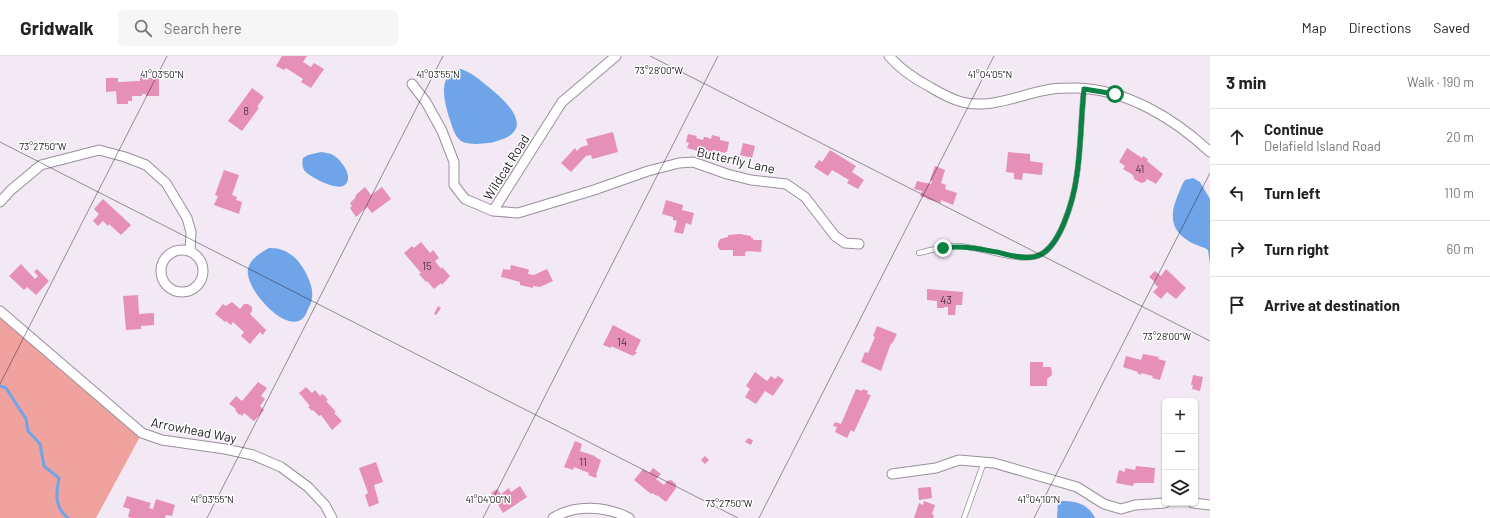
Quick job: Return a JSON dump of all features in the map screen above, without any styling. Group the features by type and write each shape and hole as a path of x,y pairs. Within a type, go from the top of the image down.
{"street":[{"name":"Wildcat Road","path":"412,84 426,102 442,131 454,162 454,185 465,198 493,211 562,102 616,56"},
{"path":"889,56 896,65 920,82 944,95 963,102 983,104 1020,98 1052,89 1084,89 1115,94 1151,110 1195,138 1210,152"},
{"path":"0,202 11,190 41,165 98,150 125,157 146,166 166,183 188,218 191,232 190,252"},
{"name":"Butterfly Lane","path":"493,211 518,214 648,171 693,162 727,174 751,180 786,184 805,197 834,236 844,243 859,244"},
{"path":"181,250 190,252 201,262 203,270 202,278 198,285 191,290 183,292 175,291 168,287 164,280 162,272 163,264 167,257 174,252 181,250"},
{"name":"Arrowhead Way","path":"0,311 142,433 162,440 225,449 253,455 281,467 308,487 325,504 332,518"},
{"path":"892,474 936,468 959,460 994,463 1077,487 1104,504 1121,509 1135,505 1162,503"},
{"path":"1198,504 1210,505"},
{"path":"553,518 561,513 583,508 603,510 629,518"}],"lane":[{"path":"919,253 958,246 1014,256 1032,257 1042,255 1051,247 1063,225 1074,189 1077,173 1084,89"},
{"path":"964,518 984,462"}],"shaded area":[{"path":"0,311 142,433 96,518 0,518"}],"water":[{"path":"461,69 480,80 497,94 510,108 515,115 517,122 516,129 510,135 500,140 478,144 471,144 459,139 452,127 447,111 444,88 448,76"},
{"path":"321,152 329,153 336,157 346,169 348,179 347,183 343,186 340,187 329,185 311,176 304,170 302,164 303,158 308,155"},
{"path":"1193,178 1200,182 1210,199 1210,264 1208,250 1184,238 1174,224 1173,209 1179,192 1185,180"},
{"path":"269,248 283,250 294,257 303,267 310,282 312,288 312,299 305,316 297,322 288,321 278,316 268,308 253,288 249,278 248,269 253,259"},
{"path":"1060,501 1076,502 1085,506 1095,518 1057,518 1058,503"}],"building":[{"path":"282,56 307,56 303,62 311,67 314,63 324,69 311,88 301,82 303,79 286,68 284,70 276,66"},
{"path":"140,73 148,73 148,78 159,78 159,96 146,96 146,94 142,94 142,96 132,96 132,101 128,101 128,104 117,104 116,91 106,92 106,78 118,78 118,82 140,81"},
{"path":"252,88 264,97 257,107 259,108 242,131 228,121"},
{"path":"613,132 618,152 592,159 591,155 586,156 571,172 561,163 575,148 577,151 581,147 588,145 586,139"},
{"path":"688,134 697,136 696,138 703,140 704,137 711,139 712,135 720,137 720,140 729,142 727,152 715,151 714,155 687,148 689,143 686,142"},
{"path":"743,143 755,146 752,158 740,155"},
{"path":"1127,148 1142,158 1143,156 1148,159 1147,161 1163,174 1156,184 1147,179 1145,182 1141,183 1134,179 1133,175 1123,169 1125,166 1119,162"},
{"path":"830,150 856,166 852,172 864,180 858,189 847,183 849,180 832,170 828,176 814,167 819,160 822,162"},
{"path":"1008,152 1030,154 1030,161 1043,163 1042,175 1023,173 1022,180 1014,179 1014,173 1006,172"},
{"path":"935,166 945,170 941,183 946,185 945,189 957,193 953,205 941,200 941,203 927,199 920,196 922,191 914,189 917,181 931,184 932,181 930,180"},
{"path":"224,170 239,175 232,195 237,197 236,200 242,202 239,214 214,205 218,196 215,195"},
{"path":"365,187 371,195 382,187 391,199 372,213 367,207 356,217 350,208 352,206 350,203"},
{"path":"103,199 131,225 121,235 109,224 108,226 103,221 98,226 93,221 99,214 94,209"},
{"path":"666,200 683,205 682,210 694,213 691,225 686,223 683,234 674,232 677,221 673,220 673,217 662,214"},
{"path":"740,234 751,236 753,240 762,240 761,252 747,251 745,256 733,256 733,250 720,250 718,243 720,239 728,237 728,235"},
{"path":"421,242 430,253 433,250 439,258 435,261 441,269 442,267 450,276 442,285 441,283 434,289 419,274 421,273 404,253 412,246 414,248"},
{"path":"21,264 35,279 38,276 34,272 37,269 49,281 36,295 27,287 24,290 9,276"},
{"path":"511,265 527,269 529,270 528,274 534,275 547,269 553,281 540,287 533,286 533,288 520,285 520,282 501,277 503,269 510,270"},
{"path":"1166,269 1186,288 1176,299 1167,292 1161,299 1153,292 1158,287 1149,277 1155,271 1161,276"},
{"path":"927,289 963,292 962,305 956,305 955,315 948,315 948,307 937,308 937,301 927,300"},
{"path":"138,295 139,314 153,313 154,325 141,326 141,329 126,330 123,296"},
{"path":"232,302 240,309 244,304 248,304 252,307 250,314 266,330 263,335 260,332 250,344 241,336 244,332 233,322 231,325 215,314 223,304 226,306"},
{"path":"438,306 441,308 436,315 434,314"},
{"path":"613,325 641,340 635,355 634,354 633,356 611,346 611,348 603,345"},
{"path":"877,326 897,334 892,344 891,343 881,371 861,362 865,352 868,353 875,337 873,336"},
{"path":"1143,354 1159,357 1158,359 1166,361 1160,380 1152,378 1153,376 1141,373 1141,375 1137,373 1138,372 1123,367 1126,356 1141,360"},
{"path":"1030,362 1043,362 1043,367 1051,367 1052,375 1047,379 1047,386 1030,386"},
{"path":"755,372 767,381 771,376 775,379 778,376 784,380 773,396 765,391 756,404 745,397 750,389 746,386"},
{"path":"1193,375 1203,377 1200,391 1192,389 1193,385 1191,385"},
{"path":"258,382 267,388 261,396 265,399 260,406 264,410 254,421 244,413 242,416 240,414 239,415 235,410 236,409 229,404 236,396 242,401"},
{"path":"306,387 312,393 315,390 320,396 322,394 324,395 328,400 326,401 336,412 334,413 342,421 332,430 321,415 319,416 308,407 310,406 299,393"},
{"path":"856,389 868,391 867,394 871,395 854,432 851,430 847,438 835,432 837,427 833,426 835,422 841,424"},
{"path":"748,438 753,440 751,445 745,442"},
{"path":"575,441 582,444 580,451 595,456 601,460 596,478 588,475 589,473 574,467 573,470 564,467"},
{"path":"705,456 709,460 705,464 701,460"},
{"path":"376,462 383,482 374,485 379,503 369,507 365,495 368,493 359,468"},
{"path":"1136,466 1155,468 1154,483 1134,483 1133,486 1116,483 1119,470 1125,472 1125,468 1135,470"},
{"path":"653,468 661,474 656,479 664,485 667,481 671,480 676,484 676,488 666,502 657,495 651,494 634,480 643,469 649,473"},
{"path":"520,486 527,497 503,513 491,493 497,489 501,494 509,488 511,492"},
{"path":"931,487 932,498 919,500 918,488"},
{"path":"127,496 151,503 149,508 153,509 156,499 175,505 172,516 166,515 165,518 128,517 130,509 123,507"},
{"path":"924,501 935,505 932,514 934,515 933,518 914,518 919,503 923,505"}],"waterway":[{"path":"0,386 6,388 26,419 28,431 40,444 44,466 59,478 57,489 58,505 63,514 68,518"}],"route":[{"path":"943,248 958,246 1014,256 1032,257 1042,255 1051,247 1063,225 1074,189 1077,173 1084,89 1115,94"}]}
